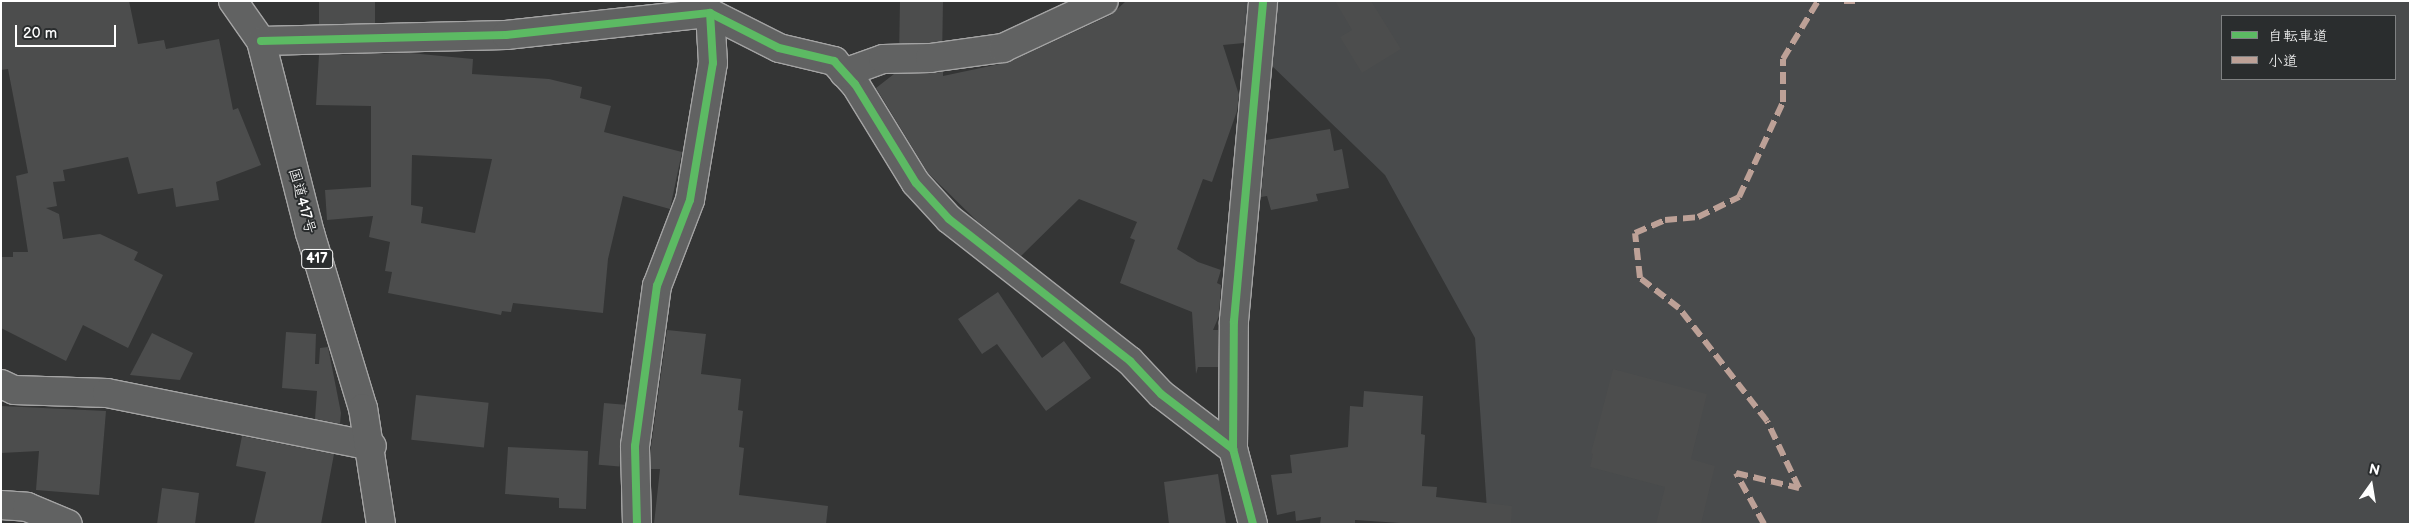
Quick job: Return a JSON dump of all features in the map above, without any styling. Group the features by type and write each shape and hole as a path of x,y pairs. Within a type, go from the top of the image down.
{"main road":[{"name":"国道417号","path":"233,1 261,41 310,233 364,408 372,446 381,524"},
{"path":"844,73 883,59 930,58 1003,48 1104,1"},
{"path":"1252,524 1233,449 1234,320 1263,1"},
{"path":"261,41 506,35 710,13 779,48 834,61 844,73 916,183 950,219 1130,361 1161,394 1233,449"},
{"path":"636,524 636,446 656,296 690,200 713,63 710,13"},
{"path":"1,384 14,390 107,394 372,446"},
{"path":"1,505 27,508 68,524"}],"shaded area":[{"path":"1191,1 2410,1 2410,524 1488,524 1475,338 1385,175 1243,38"}],"building":[{"path":"1,1 129,1 138,44 164,40 166,49 219,39 233,110 238,108 261,165 216,182 219,200 176,207 173,188 138,194 128,157 63,170 65,181 53,182 57,206 46,208 59,214 63,239 100,234 138,252 134,260 163,275 128,348 83,325 66,361 1,328 1,257 13,257 13,252 28,252 16,176 28,173 8,69 1,70"},
{"path":"319,1 375,1 375,24 319,24"},
{"path":"900,1 943,2 942,44 899,43"},
{"path":"1126,1 1245,1 1244,43 1223,45 1239,95 1237,111 1212,182 1203,179 1177,249 1198,262 1221,270 1217,283 1221,285 1219,316 1213,330 1218,330 1218,367 1198,367 1196,374 1192,312 1120,283 1135,240 1130,238 1137,222 1079,199 1021,256 977,221 928,173 876,88 894,74 943,72 943,76 1009,62 1111,15"},
{"path":"1335,1 1371,1 1401,49 1362,73 1340,37 1352,30"},
{"path":"410,53 473,59 472,74 549,79 582,87 580,98 611,106 604,132 682,152 670,209 623,196 608,259 603,313 513,303 511,312 502,311 501,315 388,293 392,272 385,271 390,242 369,237 373,216 327,220 325,190 371,187 371,106 316,105 319,55","holes":["412,155 492,159 475,233 421,223 423,207 411,205"]},
{"path":"1330,129 1334,151 1342,149 1349,188 1316,194 1318,201 1271,210 1267,196 1261,197 1266,140"},
{"path":"998,292 1042,358 1064,341 1091,378 1046,411 997,344 982,354 958,319"},
{"path":"667,330 706,334 701,374 741,379 738,410 743,411 739,447 744,448 739,495 828,506 826,524 654,524 660,469 651,469 651,447"},
{"path":"286,332 316,334 315,364 319,364 320,348 328,347 341,413 340,424 315,419 317,391 282,388"},
{"path":"152,333 193,353 180,380 130,375"},
{"path":"1613,369 1707,394 1691,459 1715,466 1701,524 1656,524 1665,487 1590,467 1593,454 1591,453"},
{"path":"1364,391 1423,396 1421,434 1425,435 1422,486 1437,487 1436,497 1512,506 1511,524 1415,524 1355,520 1355,524 1320,524 1321,517 1296,521 1295,511 1277,515 1271,475 1292,473 1290,455 1348,447 1350,406 1363,407"},
{"path":"416,395 489,403 484,447 411,440"},
{"path":"604,403 625,405 620,467 599,465"},
{"path":"1,406 106,411 99,495 36,490 39,451 1,453"},
{"path":"242,436 334,454 321,524 254,524 266,472 236,466"},
{"path":"508,447 588,451 586,509 559,508 559,498 505,494"},
{"path":"1218,474 1226,524 1169,524 1164,482"},
{"path":"162,488 199,493 195,524 157,524"}],"marked path":[{"path":"1764,524 1736,473 1799,488 1767,421 1679,308 1640,278 1635,233 1665,220 1698,217 1739,197 1783,102 1783,59 1818,1"},
{"path":"1844,1 1855,1"}],"cycle path":[{"path":"1253,524 1233,449 1234,321 1263,1"},
{"path":"261,41 506,35 710,13 779,48 834,61 855,84 916,183 949,219 1130,361 1161,394 1233,449"},
{"path":"637,524 635,446 657,286 690,200 713,63 710,13"}]}
